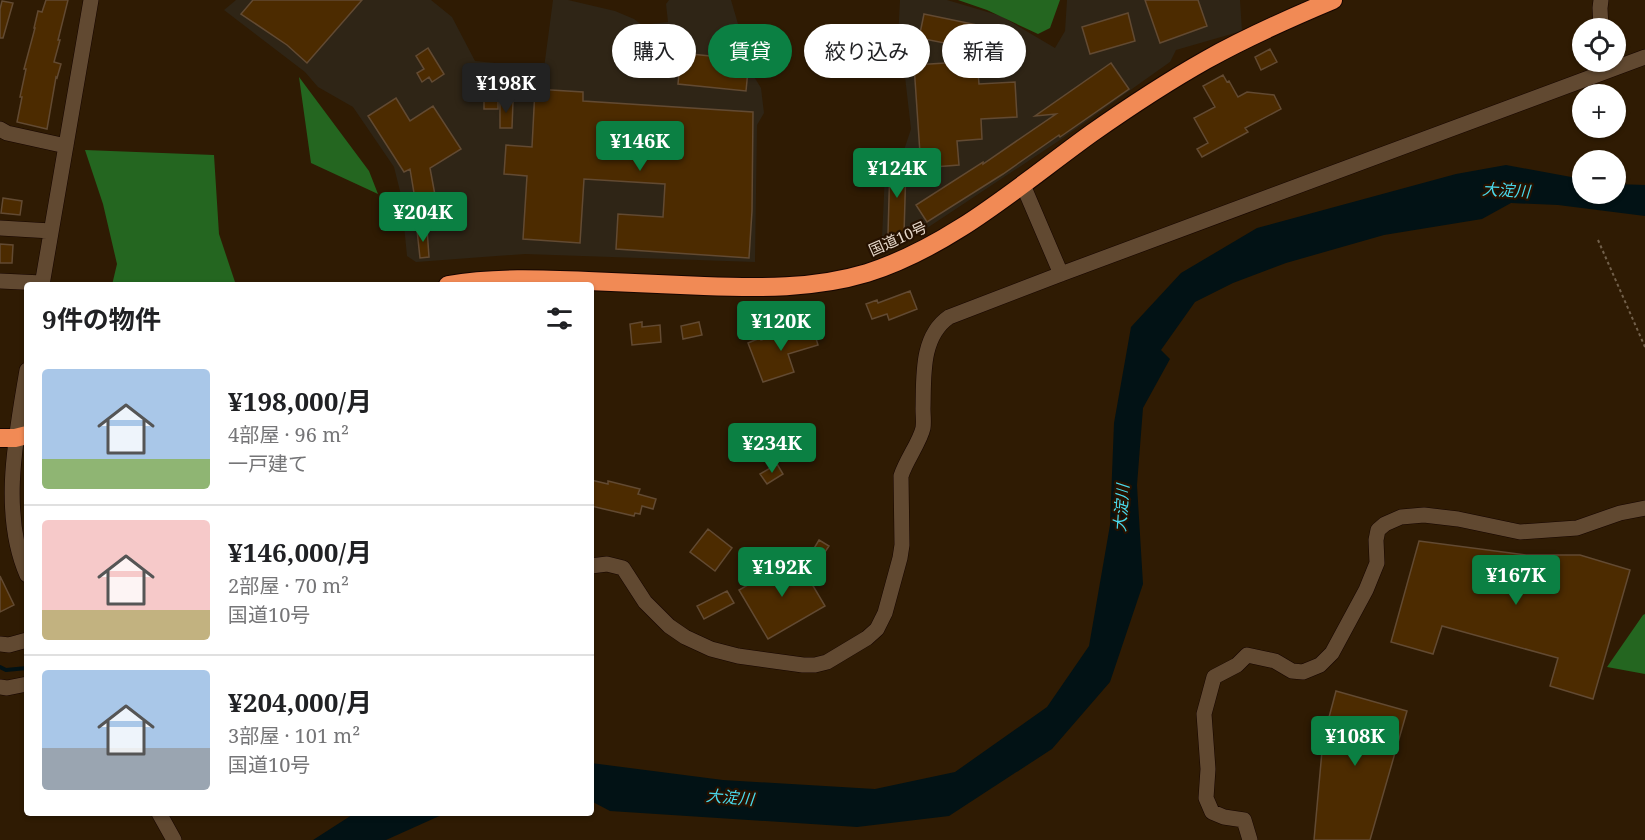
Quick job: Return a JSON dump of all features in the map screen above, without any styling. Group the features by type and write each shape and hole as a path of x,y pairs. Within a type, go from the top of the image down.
{"highway":[{"name":"国道10号","path":"466,282 530,279 783,287 819,284 867,272 915,253 954,232 1164,84 1245,40 1333,0"}],"street":[{"path":"42,282 91,0"},
{"path":"1600,18 1601,0"},
{"path":"1626,62 1645,57"},
{"path":"594,566 607,564 623,568 645,602 669,626 685,637 711,649 738,656 803,665 827,662 867,638 877,629 885,613 902,544 901,476 922,429 924,369 934,333 941,323 949,317 1596,72"},
{"path":"0,129 7,133 66,146"},
{"path":"1023,185 1062,274"},
{"path":"0,228 51,231"},
{"path":"0,281 24,283"},
{"path":"24,385 14,437 9,507 11,528 24,567"},
{"path":"1250,840 1244,820 1224,817 1212,812 1206,798 1208,769 1204,714 1214,677 1237,665 1248,655 1275,661 1292,670 1303,672 1320,665 1332,653 1366,590 1377,563 1378,530 1385,524 1401,517 1424,515 1475,522 1520,532 1577,528 1620,513 1645,508"},
{"path":"0,644 9,645 24,640"},
{"path":"0,687 24,685"},
{"path":"161,816 174,840"}],"path":[{"path":"1598,240 1645,347"}],"shaded area":[{"path":"236,0 431,0 452,17 475,61 544,68 553,0 568,0 615,11 641,24 612,24 612,78 696,78 696,24 651,24 668,22 666,4 669,0 731,0 738,24 708,24 708,78 755,78 761,88 764,113 757,125 755,262 525,254 416,262 407,256 401,195 394,167 353,107 318,87 305,72 224,10"},
{"path":"900,0 947,0 1001,16 1014,24 942,24 942,78 1026,78 1026,31 1055,48 1065,31 1067,0 1240,0 1242,31 1176,50 1170,62 1060,140 909,240 882,238 886,152 904,150 911,129 905,78 930,78 930,24 899,24"}],"green space":[{"path":"958,0 1060,0 1050,28 1038,34 1026,28 1026,24 1017,24"},
{"path":"299,77 369,171 378,194 311,163"},
{"path":"85,150 214,155 219,234 235,282 113,282 117,264 103,204"},
{"path":"1645,614 1645,674 1607,667 1643,615"}],"water":[{"name":"大淀川","path":"1506,165 1572,177 1572,204 1626,204 1626,184 1645,185 1645,216 1558,205 1511,203 1482,219 1384,235 1286,263 1233,283 1195,302 1161,350 1170,359 1143,408 1137,485 1143,584 1110,682 1052,749 949,816 857,827 610,811 594,803 594,763 723,780 875,789 955,772 1047,707 1089,646 1110,525 1114,423 1131,327 1181,273 1257,228 1456,174"},
{"path":"350,816 439,816 386,840 313,840"}],"building":[{"path":"46,0 68,0 54,62 61,64 56,77 47,129 17,122 26,69 24,69 38,11 42,12"},
{"path":"253,0 362,0 307,63 287,45 241,14"},
{"path":"1145,0 1198,0 1207,26 1160,43"},
{"path":"2,1 13,3 3,38 0,38 0,9"},
{"path":"1128,13 1135,41 1090,54 1082,27"},
{"path":"924,14 972,24 942,24 942,42 930,40 930,24 922,24"},
{"path":"428,48 444,74 432,82 429,77 422,82 417,73 424,69 416,56"},
{"path":"1270,49 1277,62 1261,70 1255,57"},
{"path":"696,55 708,56 708,78 747,78 746,91 678,84 679,78 696,78"},
{"path":"942,63 942,78 978,78 979,84 1015,82 1017,117 981,119 982,139 957,141 959,165 921,168 915,78 930,78 930,64"},
{"path":"1111,63 1129,89 1060,137 1059,135 927,222 916,205 983,162 983,164 1056,114 1035,116"},
{"path":"1223,75 1238,97 1247,92 1274,95 1281,109 1245,128 1248,132 1202,157 1197,149 1208,143 1194,118 1215,107 1203,86"},
{"path":"480,89 498,89 498,109 484,109 484,101 473,100"},
{"path":"535,89 583,92 583,101 753,112 749,258 616,249 618,214 663,217 665,184 584,179 580,243 523,239 527,176 504,174 506,145 532,147"},
{"path":"396,98 410,121 433,106 461,149 430,168 435,195 415,199 410,169 404,172 368,116"},
{"path":"500,101 513,101 512,128 500,128"},
{"path":"890,164 906,165 904,234 888,234"},
{"path":"3,198 22,201 20,215 1,213"},
{"path":"427,229 429,257 420,258 417,230"},
{"path":"0,244 13,245 12,263 0,263"},
{"path":"910,291 917,309 889,320 887,314 872,319 866,304 877,300 878,303"},
{"path":"642,322 642,327 660,325 661,342 632,345 630,324"},
{"path":"699,322 702,335 683,339 681,326"},
{"path":"812,325 818,345 788,354 794,372 763,382 748,343"},
{"path":"777,464 783,474 767,484 760,474"},
{"path":"594,481 608,484 608,481 640,489 638,494 656,499 653,509 642,506 640,514 635,513 634,516 594,507"},
{"path":"708,529 732,548 715,571 690,552"},
{"path":"819,540 829,546 823,555 813,550"},
{"path":"1419,541 1526,555 1580,555 1630,570 1593,699 1550,686 1558,658 1442,626 1433,654 1391,642"},
{"path":"796,557 825,606 768,639 739,590"},
{"path":"0,576 14,605 0,612"},
{"path":"727,591 734,603 704,619 697,606"},
{"path":"1336,691 1407,711 1370,840 1314,840 1323,740"}],"waterway":[{"path":"0,667 6,670 24,668"}]}
